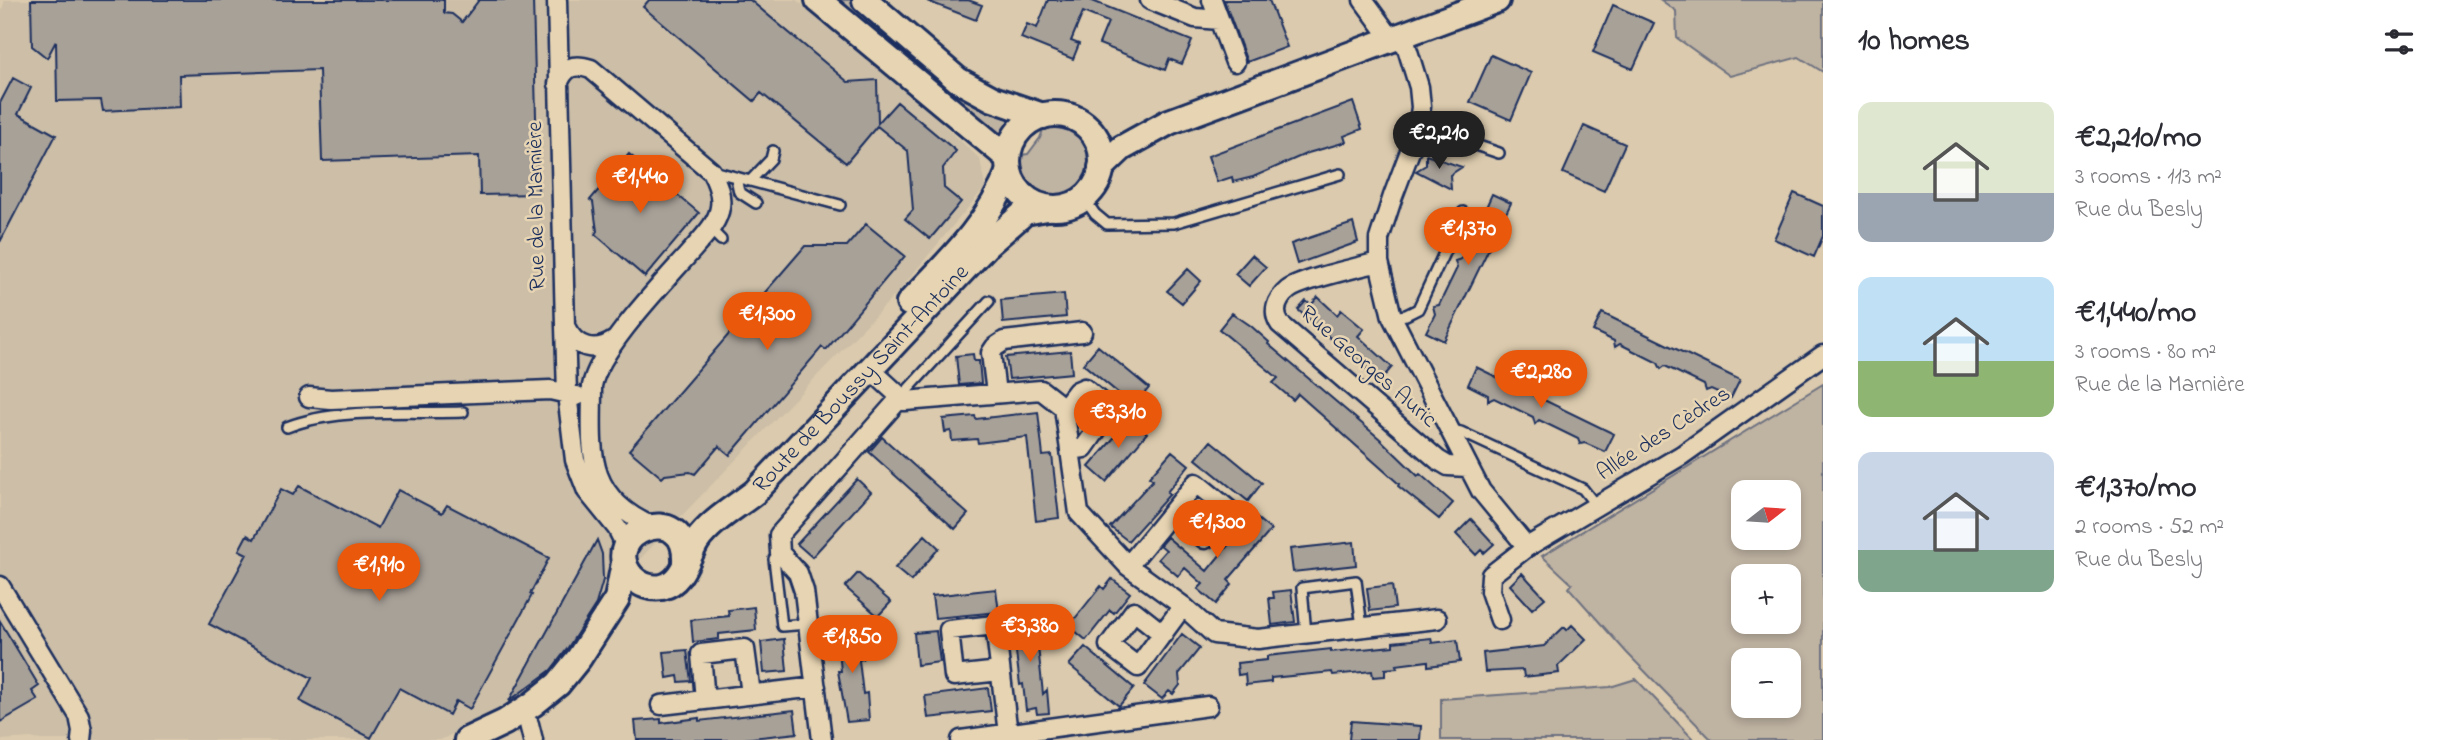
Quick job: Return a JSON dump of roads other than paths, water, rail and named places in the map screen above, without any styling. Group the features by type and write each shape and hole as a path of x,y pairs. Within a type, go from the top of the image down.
{"main road":[{"path":"818,0 1008,164"},
{"path":"865,0 958,80 993,99 1043,116"},
{"path":"1101,168 1122,148 1169,122 1497,0"},
{"path":"1043,116 1069,116 1087,128 1096,139 1101,153 1098,179 1084,198 1066,207 1047,208 1026,199 1012,181 1008,164 1011,144 1019,131 1030,121 1043,116"},
{"path":"1087,128 1128,130 1169,122"},
{"name":"Route de Boussy Saint-Antoine","path":"662,529 708,512 745,482 974,234 1000,193 1008,164"},
{"name":"Route de Boussy Saint-Antoine","path":"685,562 698,540 715,522 755,492 999,234 1025,212 1047,208"},
{"path":"467,740 505,722 558,684 579,658 617,599 625,554 636,533 662,529 682,542 685,562 677,578 642,597 631,608 582,676 531,732 504,740"},
{"path":"625,554 634,579 641,584 661,587"}],"street":[{"name":"Rue de la Marnière","path":"557,0 565,326 575,460 587,491 617,528 625,554"},
{"path":"1150,0 1195,18 1219,20"},
{"path":"1212,0 1235,62"},
{"path":"1363,0 1397,36 1419,87 1421,107 1419,125 1379,239 1379,262 1392,317 1482,491 1527,547"},
{"path":"558,85 562,74 569,67 575,65 591,69 711,171 717,182 720,207 716,234 622,338 594,374 592,458 599,479 606,492 628,514 662,529"},
{"name":"Rue Georges Auric","path":"1379,262 1288,290 1275,307 1275,317 1438,460 1447,466 1468,467"},
{"path":"565,326 576,343 586,348 606,346 622,338"},
{"path":"996,393 991,353 995,347 1004,341 1082,332"},
{"name":"Allée des Cèdres","path":"1500,620 1490,591 1491,575 1527,547 1682,455 1823,355"},
{"path":"870,369 905,401 1041,390 1064,408 1079,513 1128,566 1183,606 1214,634 1258,639 1437,619"},
{"path":"1064,408 1077,391 1084,388 1103,404 1105,418 1084,447 1070,450"},
{"path":"309,397 331,399 550,390 592,397"},
{"path":"822,740 804,591 798,573 780,553 779,535 901,397"},
{"path":"1128,566 1172,512"},
{"path":"0,586 79,716 81,740"},
{"path":"1163,634 1183,606"},
{"path":"705,700 701,654 745,649 751,694"},
{"path":"1000,671 1008,734"},
{"path":"661,705 816,687"},
{"path":"961,740 1208,706"}],"lane":[{"path":"1419,125 1499,153"},
{"path":"750,181 771,159 773,151"},
{"path":"711,171 839,205"},
{"path":"1084,198 1095,214 1107,224 1174,223 1340,174"},
{"path":"736,178 739,192 756,203"},
{"path":"720,207 739,192"},
{"path":"1392,317 1406,315 1418,309 1463,212"},
{"path":"901,397 989,301"},
{"path":"287,428 309,419 336,415 463,412"},
{"path":"1450,430 1461,432 1583,489 1597,507"},
{"path":"780,553 774,559 782,626 808,624"},
{"path":"1306,634 1302,588 1356,581 1363,627"}]}
